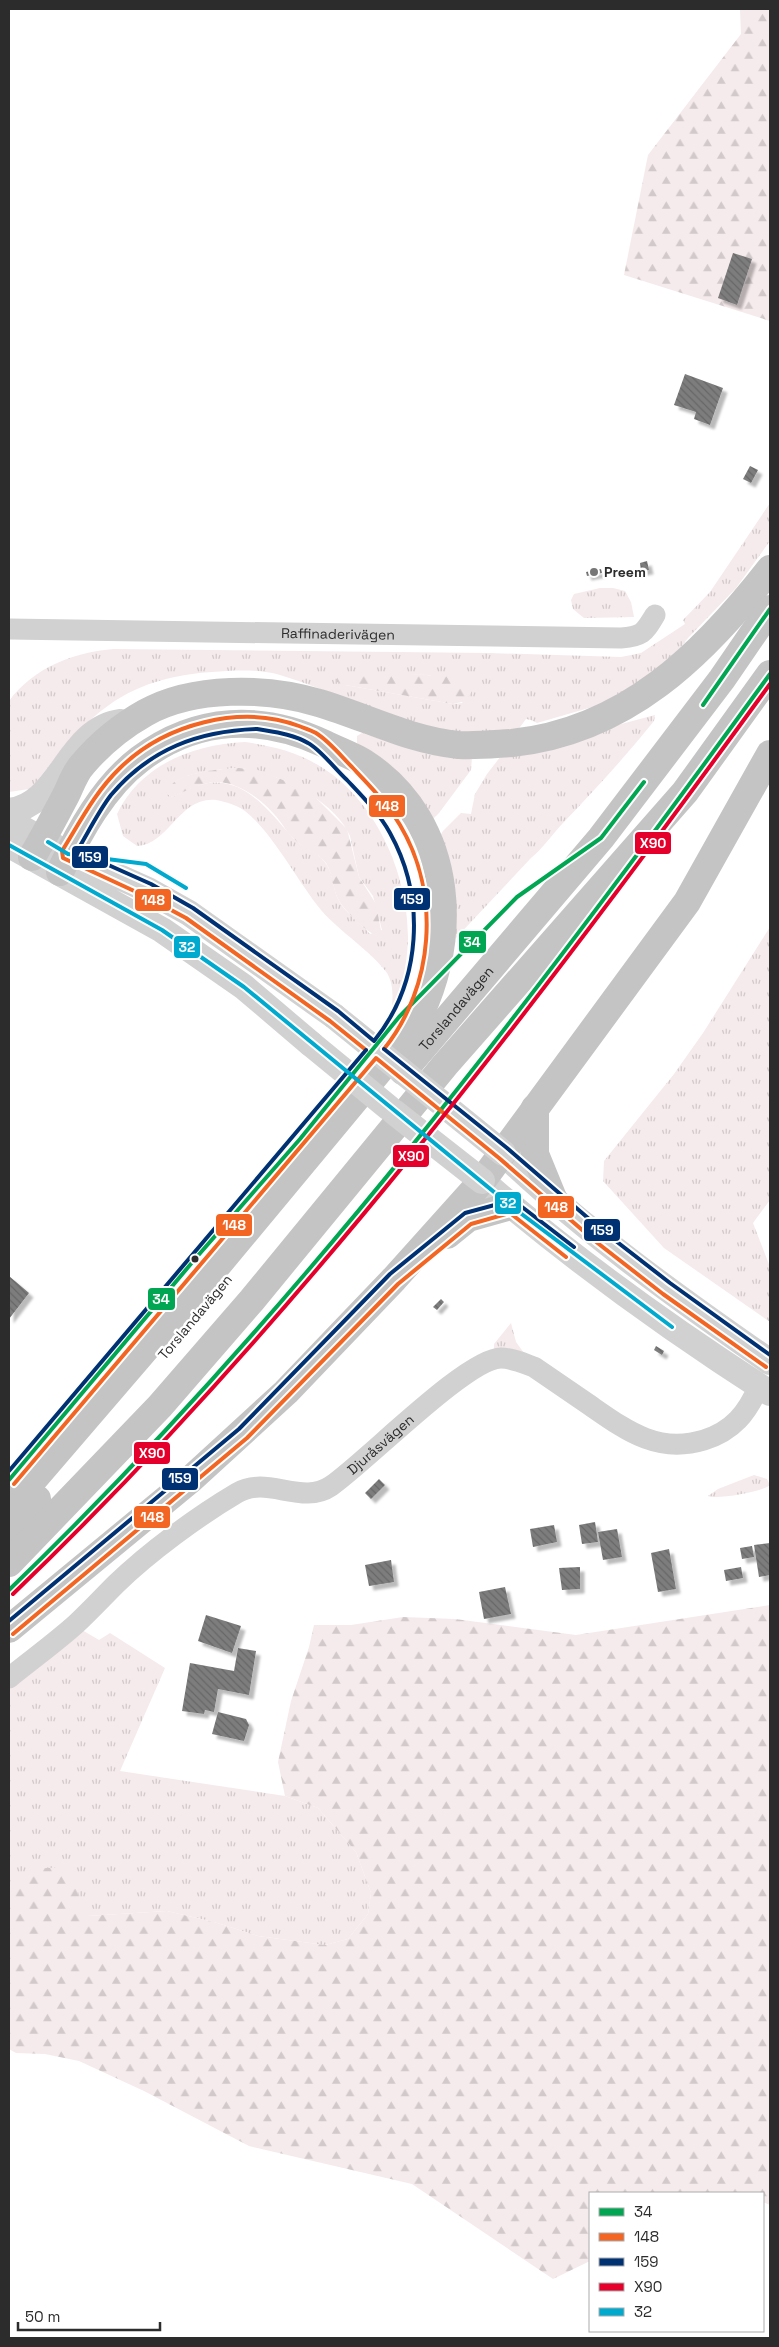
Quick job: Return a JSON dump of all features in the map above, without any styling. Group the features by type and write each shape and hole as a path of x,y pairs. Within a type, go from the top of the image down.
{"main road":[{"path":"28,847 81,765 112,735 146,712 187,698 229,692 276,694 317,703 426,741 461,745 491,744 547,737 591,723 646,694 698,651 723,626 770,569"},
{"name":"Torslandavägen","path":"9,1530 117,1411 601,838 722,680 770,609"},
{"name":"Torslandavägen","path":"9,1563 160,1406 252,1300 445,1066 685,792 770,674"},
{"path":"9,1508 216,1267 407,1037 434,982 442,950 443,906 437,865 430,846 408,805 392,786 363,762 305,734 282,727 248,723 214,726 189,732 158,746 139,759 106,792 64,863"},
{"path":"9,1630 243,1434 312,1366 394,1279 482,1181 687,902 770,754"},
{"path":"535,1108 535,1154 553,1198"},
{"path":"394,1279 468,1218 511,1206"}],"street":[{"name":"Raffinaderivägen","path":"9,629 621,638 638,636 645,632 655,615"},
{"path":"9,810 21,809 38,799 79,746 99,730 113,723 134,720"},
{"path":"9,821 28,847 64,863 148,890 189,913 334,1016 503,1153 553,1198 615,1248 658,1282 770,1362"},
{"path":"64,863 244,987 311,1044 597,1273 765,1390"},
{"name":"Djuråsvägen","path":"9,1678 76,1624 117,1583 166,1543 238,1492 252,1486 309,1494 323,1491 382,1445 466,1372 485,1361 501,1358 534,1367 625,1430 645,1439 666,1444 686,1445 718,1435 732,1427 765,1390"}],"green space":[{"path":"740,9 770,9 770,321 624,275 648,155 741,34"},
{"path":"770,503 770,541 736,588 688,638 681,647 679,654 661,669 599,705 537,723 526,719 517,731 448,733 408,723 299,681 272,673 238,670 181,676 130,692 109,705 89,721 71,740 34,785 29,789 9,792 9,701 30,679 42,671 70,658 84,654 114,649 489,653 621,657 641,653 685,624 683,620 710,592","holes":["342,673 430,675 463,703 453,704 345,685"]},
{"path":"600,588 613,588 625,591 631,602 634,617 584,618 573,609 571,600 574,594"},
{"path":"394,673 457,677 468,683 472,691 466,701 453,704 345,685 337,682 337,674"},
{"path":"655,715 654,721 609,774 455,939 456,926 438,839 443,831 461,813 471,814 475,794 501,756"},
{"path":"362,733 389,742 472,757 471,770 431,821 357,743 357,736"},
{"path":"245,742 264,745 309,760 338,779 372,817 395,863 406,913 408,937 406,963 402,983 392,1006 390,981 381,965 321,910 265,831 242,809 216,800 203,801 193,805 158,838 148,844 137,846 123,836 117,814 127,797 140,782 170,760 207,747","holes":["239,768 253,770 286,781 318,799 342,823 350,836 359,877 373,896 382,930 370,934 352,917 337,897 331,874 321,857 295,840 264,806 243,790 231,785 218,783 196,786 172,797 167,794 170,787 186,776 221,769"]},
{"path":"239,768 258,770 298,786 314,796 347,829 359,877 376,904 382,936 371,933 351,916 338,899 330,872 323,859 289,834 273,813 251,794 233,785 215,782 198,786 172,797 167,794 170,787 186,776 209,771"},
{"path":"770,927 770,1200 753,1223 770,1267 770,1322 664,1248 603,1181 604,1161 674,1074 703,1033"},
{"path":"511,1323 516,1342 524,1353 494,1349 494,1344"},
{"path":"754,1475 767,1479 770,1485 766,1488 739,1495 708,1496 718,1489"},
{"path":"770,1605 770,2205 764,2202 764,2192 589,2192 589,2261 553,2279 412,2184 249,2146 144,2091 79,2061 45,2054 16,2053 9,2049 9,1889 27,1869 68,1867 87,1916 167,1911 214,1922 258,1936 325,1945 348,1939 368,1914 371,1893 356,1852 318,1808 285,1796 278,1762 291,1701 309,1647 314,1625 351,1625 403,1617 455,1619 576,1635"},
{"path":"65,1620 99,1640 110,1633 165,1668 120,1771 285,1796 318,1808 356,1852 371,1893 368,1914 348,1939 325,1945 258,1936 214,1922 167,1911 87,1916 11,1888 9,1889 9,1666"}],"building":[{"path":"733,253 752,259 737,305 718,298"},
{"path":"685,374 723,388 710,425 694,419 696,412 674,405"},
{"path":"750,466 758,470 751,483 743,479"},
{"path":"647,561 649,570 641,571 640,563"},
{"path":"601,569 602,573 587,576 586,572"},
{"path":"9,1276 29,1293 9,1319"},
{"path":"441,1299 444,1302 437,1310 433,1307"},
{"path":"656,1346 664,1351 662,1355 654,1350"},
{"path":"379,1479 385,1485 371,1499 365,1493"},
{"path":"595,1522 598,1542 582,1544 579,1525"},
{"path":"554,1525 557,1542 533,1547 530,1529"},
{"path":"617,1529 622,1557 603,1560 598,1532"},
{"path":"770,1543 770,1575 759,1577 754,1545"},
{"path":"752,1546 754,1557 742,1559 740,1548"},
{"path":"669,1549 676,1589 658,1592 651,1553"},
{"path":"391,1560 394,1582 369,1586 365,1565"},
{"path":"580,1567 580,1589 562,1590 559,1568"},
{"path":"741,1567 743,1578 726,1581 724,1570"},
{"path":"505,1587 511,1614 484,1619 479,1592"},
{"path":"206,1615 241,1626 232,1653 198,1641"},
{"path":"238,1648 256,1651 249,1695 218,1689 214,1712 205,1710 204,1714 182,1711 190,1663 234,1671"},
{"path":"218,1712 246,1719 249,1725 244,1741 212,1734"}],"transit line":[{"name":"34","path":"703,705 770,609"},
{"name":"34","path":"9,1590 114,1485 216,1376 314,1264 502,1032 593,914 770,674"},
{"name":"X90","path":"13,1594 118,1490 219,1381 316,1270 411,1156 504,1040 594,922 770,684"},
{"name":"148","path":"366,1050 330,1021 186,918 145,896 63,858 62,851 95,797 111,777 138,753 159,740 204,722 252,717 276,720 308,729 321,736 384,802 400,825 413,852 422,880 426,910 426,940 422,969 413,998 401,1024 384,1049"},
{"name":"159","path":"257,729 296,737 318,750 376,812 390,833 402,858 413,912 414,939 410,966 402,993 390,1018 374,1041 338,1011 193,908 151,884 77,851 97,815 111,795 126,779 159,754 195,739 215,734 257,729"},
{"name":"34","path":"9,1480 195,1259 300,1139 399,1017 517,897 601,838 644,782"},
{"name":"32","path":"48,842 68,854 146,864 186,888"},
{"name":"32","path":"9,845 162,930 244,987 511,1206 672,1327"},
{"name":"159","path":"384,1049 507,1148 603,1231 670,1283 770,1355"},
{"name":"159","path":"9,1471 366,1050"},
{"name":"148","path":"14,1484 376,1058 499,1158 595,1241 663,1294 766,1367"},
{"name":"159","path":"9,1621 239,1429 390,1274 465,1213 513,1200 574,1247"},
{"name":"148","path":"13,1634 247,1438 398,1284 471,1224 510,1213 566,1257"}],"place":[{"name":"Preem","path":"594,572"}]}
